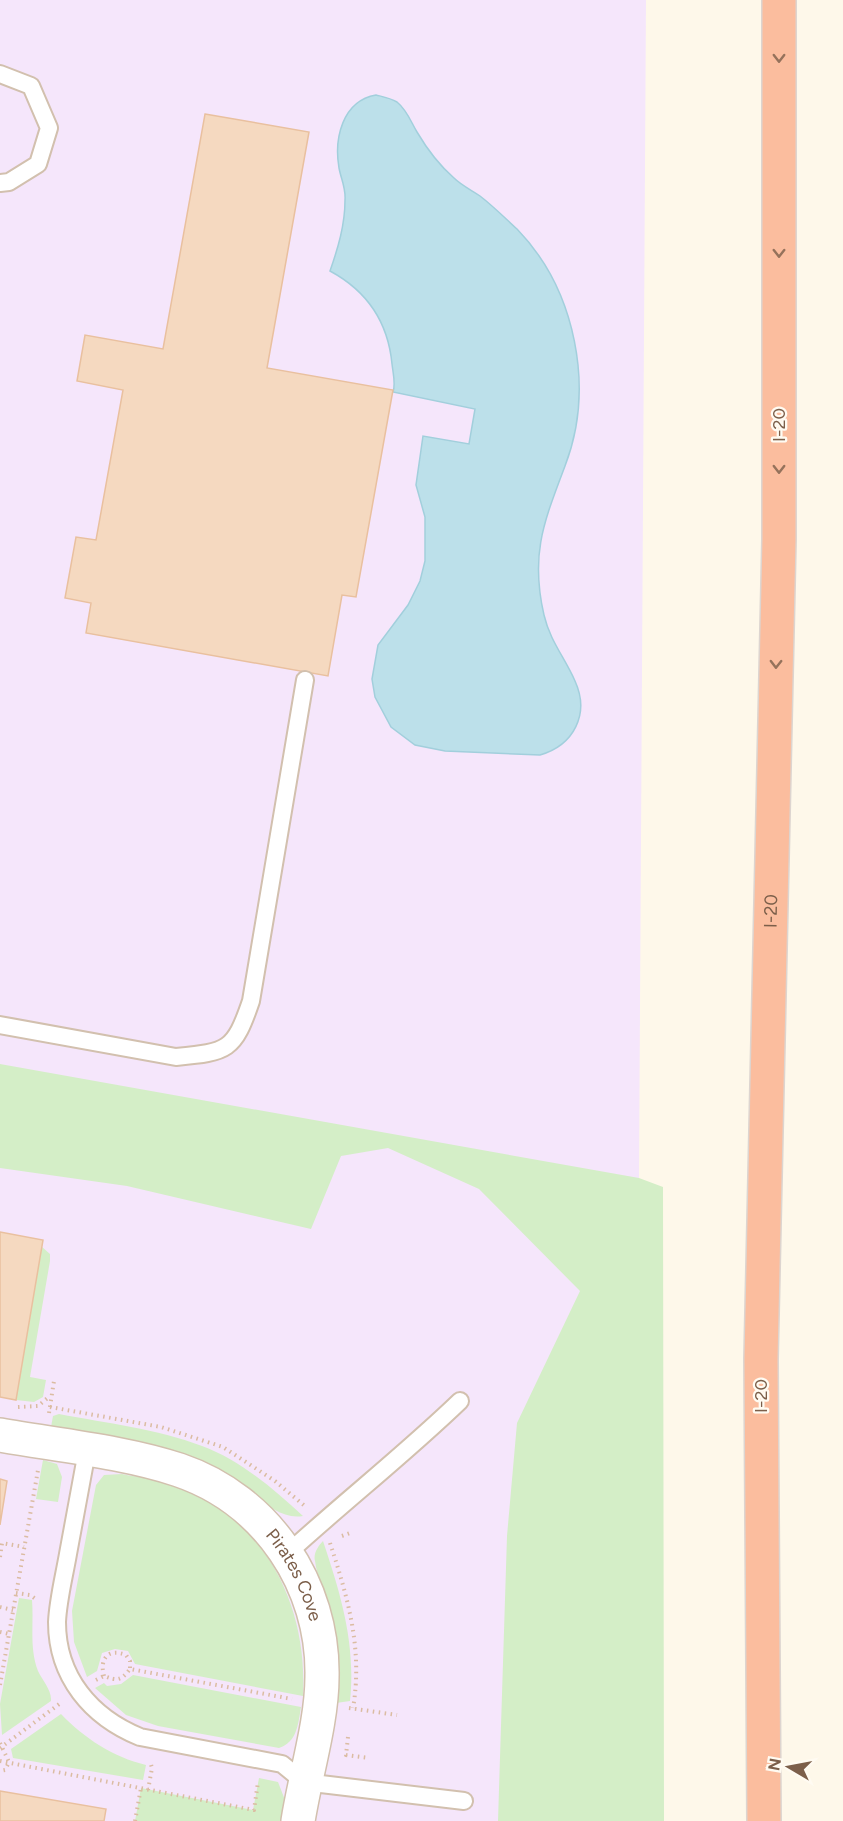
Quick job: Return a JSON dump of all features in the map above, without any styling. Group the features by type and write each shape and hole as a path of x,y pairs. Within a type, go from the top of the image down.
{"highway":[{"name":"I-20","path":"764,1821 761,1359 779,539 779,0"}],"street":[{"name":"Pirates Cove","path":"9,1423 43,1443 153,1463 200,1478 243,1506 274,1534 288,1553 308,1595 320,1639 322,1679 320,1704 298,1821"}],"lane":[{"path":"0,74 31,86 49,128 38,164 9,182 0,183"},
{"path":"0,1025 176,1057 206,1054 229,1045 240,1034 251,1001 305,680"},
{"path":"288,1553 350,1497 412,1447 460,1401"},
{"path":"87,1451 57,1621 62,1657 77,1691 107,1721 140,1737 282,1764 304,1782 464,1801"}],"path":[{"path":"0,1685 54,1381"},
{"path":"9,1423 19,1405 38,1406 46,1402 52,1393"},
{"path":"0,1557 2,1544 24,1547"},
{"path":"0,1607 13,1610"},
{"path":"0,1632 9,1634"},
{"path":"113,1652 126,1655 130,1661 130,1669 123,1678 116,1681 104,1676 103,1663 106,1655 113,1652"},
{"path":"130,1669 320,1704 397,1715"},
{"path":"9,1762 1,1746 77,1691 104,1676"},
{"path":"0,1761 254,1810 261,1761"},
{"path":"0,1771 5,1770 9,1762"},
{"path":"135,1821 141,1788"}],"shaded area":[{"path":"0,0 646,0 639,1178 564,1821 0,1821"}],"green space":[{"path":"0,1064 639,1178 663,1187 664,1821 498,1821 507,1536 517,1423 580,1291 479,1189 388,1148 341,1156 311,1229 127,1186 0,1168"},
{"path":"42,1247 50,1254 50,1261 30,1377 46,1380 43,1397 34,1402 16,1400"},
{"path":"59,1414 149,1431 202,1446 243,1467 303,1516 283,1514 273,1509 228,1476 185,1457 142,1444 51,1427 53,1416"},
{"path":"43,1460 57,1464 62,1477 58,1502 36,1499"},
{"path":"122,1474 180,1486 210,1501 236,1521 258,1544 276,1570 289,1599 298,1630 303,1663 303,1696 135,1664 128,1651 115,1649 102,1653 97,1671 87,1677 74,1642 72,1611 96,1485 104,1475"},
{"path":"323,1541 346,1620 351,1660 350,1701 336,1703 338,1668 336,1633 315,1558 316,1550"},
{"path":"19,1598 32,1600 35,1662 51,1701 2,1735 0,1704"},
{"path":"133,1675 301,1707 296,1732 290,1742 279,1748 158,1726 126,1715 95,1688 104,1683 107,1686 121,1684"},
{"path":"61,1714 100,1746 146,1765 143,1780 13,1758 11,1749"},
{"path":"259,1778 278,1782 285,1800 282,1821 135,1821 141,1788 253,1810"}],"water":[{"path":"376,95 397,102 443,168 499,212 537,253 554,281 566,310 574,341 579,373 574,436 545,522 538,574 544,615 554,641 575,681 581,705 576,727 570,736 562,744 540,755 445,751 415,745 391,727 375,697 372,679 378,645 408,605 420,581 425,561 425,517 416,485 423,436 469,444 475,409 393,392 394,378 390,349 380,321 365,298 355,288 330,271 336,254 345,209 345,191 338,157 340,134 348,113 355,105"}],"building":[{"path":"205,114 309,132 267,368 393,390 356,597 342,595 328,676 86,633 91,603 65,598 76,537 96,540 123,390 77,381 85,335 163,349"},
{"path":"0,1232 43,1240 16,1400 0,1397"},
{"path":"0,1479 7,1481 0,1525"},
{"path":"0,1791 106,1809 104,1821 0,1821"}]}
